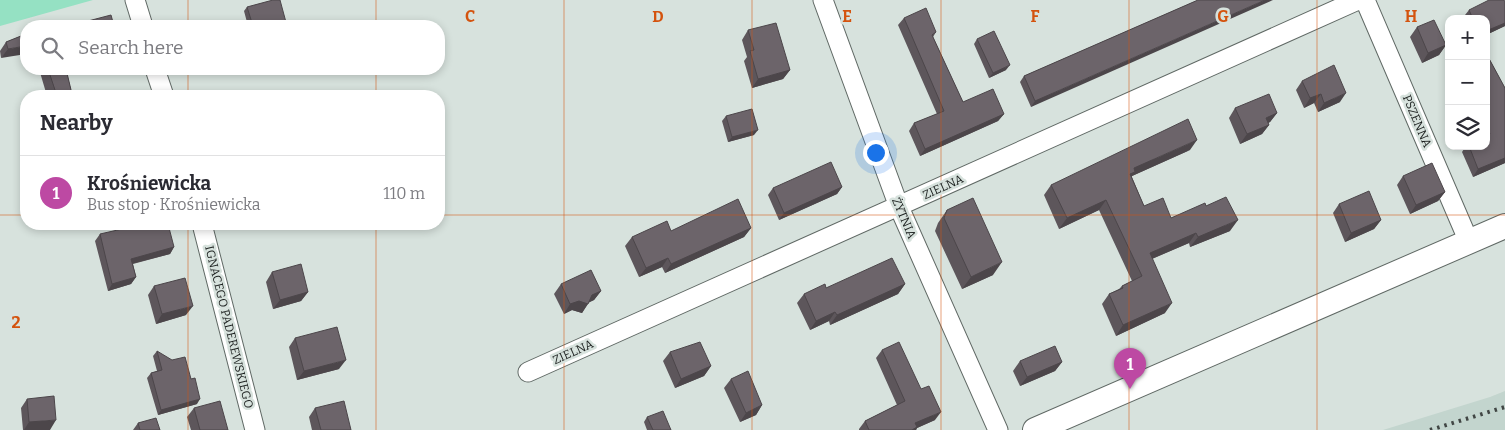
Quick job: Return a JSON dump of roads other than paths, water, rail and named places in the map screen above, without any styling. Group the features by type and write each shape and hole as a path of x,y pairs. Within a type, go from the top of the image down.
{"street":[{"path":"135,0 141,20"},
{"name":"ŻYTNIA","path":"823,0 899,207 998,430"},
{"name":"ZIELNA","path":"528,372 1358,0"},
{"name":"PSZENNA","path":"1365,0 1469,242"},
{"path":"158,75 162,90"},
{"path":"1035,430 1505,226"},
{"name":"IGNACEGO PADEREWSKIEGO","path":"204,230 255,430"}],"railway":[{"path":"1430,430 1505,407"}],"place":[{"name":"Krośniewicka","path":"1130,389"}]}
